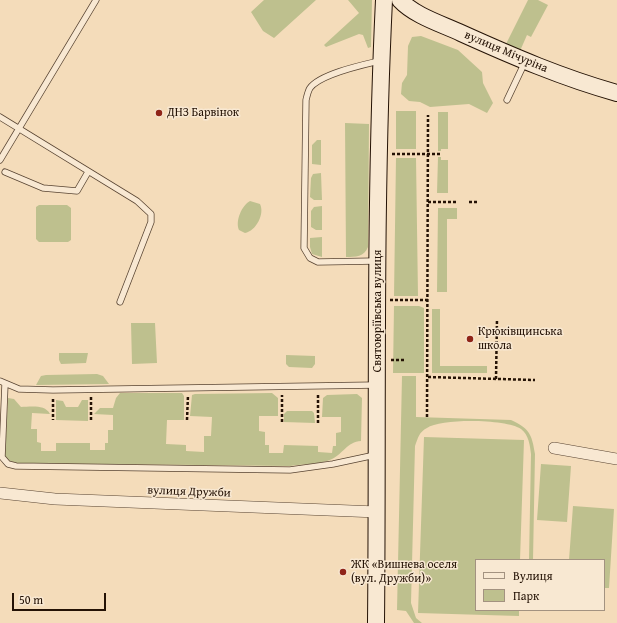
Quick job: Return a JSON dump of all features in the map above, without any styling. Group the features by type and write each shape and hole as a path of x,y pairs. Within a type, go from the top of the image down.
{"street":[{"name":"Святоюріївська вулиця","path":"376,623 378,261 381,60 384,0"},
{"name":"вулиця Мічуріна","path":"400,0 426,17 525,62 587,85 617,93"},
{"path":"554,448 617,459"},
{"name":"вулиця Дружби","path":"0,493 55,499 377,512"}],"lane":[{"path":"0,160 96,0"},
{"path":"378,261 318,262 310,258 304,248 306,100 310,88 319,81 349,68 381,60"},
{"path":"507,100 525,62"},
{"path":"0,117 137,202 151,214 151,222 120,302"},
{"path":"5,172 43,188 77,191 88,172"},
{"path":"377,385 53,390 19,389 3,382 2,457 8,464 16,466 290,470 333,464 377,455"}],"path":[{"path":"427,417 428,115"},
{"path":"392,154 441,154"},
{"path":"428,202 457,202"},
{"path":"469,202 478,202"},
{"path":"389,300 428,300"},
{"path":"496,378 497,319"},
{"path":"390,360 406,360"},
{"path":"428,377 534,380"},
{"path":"282,386 282,422"},
{"path":"318,386 318,423"},
{"path":"187,420 188,388"},
{"path":"53,390 54,420"},
{"path":"91,390 91,421"}],"green space":[{"path":"264,0 316,0 274,38 263,31 251,12"},
{"path":"348,0 372,0 371,47 368,48 363,35 359,34 326,47 324,45 359,13"},
{"path":"528,0 538,0 548,5 531,37 527,35 520,51 506,44"},
{"path":"421,36 458,50 482,72 483,83 493,103 487,113 469,104 430,107 420,102 409,101 401,94 402,83 407,75 408,46 412,37"},
{"path":"396,111 416,111 416,149 396,149"},
{"path":"438,112 448,112 448,149 441,149 441,151 438,151"},
{"path":"345,123 369,124 368,247 362,255 353,257 346,257"},
{"path":"317,140 321,140 321,165 312,164 312,145"},
{"path":"438,157 441,157 441,160 448,160 448,193 437,193"},
{"path":"396,158 416,158 418,296 394,296"},
{"path":"321,173 322,200 314,200 310,197 311,178 313,174"},
{"path":"250,201 260,204 261,212 256,226 249,232 245,233 239,230 238,222 244,206"},
{"path":"39,205 67,205 71,208 71,240 68,242 39,242 36,239 36,207"},
{"path":"322,206 322,230 316,230 311,227 311,211 314,207"},
{"path":"438,208 457,208 457,219 447,219 447,292 437,292"},
{"path":"322,237 322,257 312,254 310,238"},
{"path":"394,306 419,306 424,308 424,373 393,373"},
{"path":"432,309 440,309 440,366 487,366 487,373 432,373"},
{"path":"131,323 155,323 157,363 132,364"},
{"path":"59,353 88,353 86,363 61,364 59,360"},
{"path":"286,355 315,356 315,364 312,368 289,367 286,364"},
{"path":"97,374 103,376 109,384 36,385 41,376 46,375"},
{"path":"402,376 416,376 416,417 511,420 529,432 533,441 535,454 533,559 529,559 531,454 529,441 524,431 514,426 502,423 474,421 459,421 434,425 420,433 415,446 411,603 416,618 422,623 414,623 406,611 397,610"},
{"path":"120,393 182,393 184,396 184,420 167,420 166,444 186,445 186,451 204,452 204,436 211,436 212,417 190,416 192,395 272,393 278,398 278,416 259,416 259,431 265,432 265,445 269,445 269,453 283,453 284,445 318,446 318,452 332,453 333,446 336,446 336,433 341,432 341,417 322,417 323,398 327,395 357,394 362,398 361,441 352,444 336,457 328,461 290,466 17,463 10,461 5,456 8,398 14,399 21,407 41,407 50,414 32,413 31,429 37,429 37,442 41,443 41,451 56,451 56,443 90,443 90,450 105,450 105,443 108,443 108,430 113,430 113,415 94,414 100,408 113,408 116,398"},
{"path":"56,400 63,401 66,407 78,407 82,400 88,400 88,421 56,420"},
{"path":"287,411 312,411 314,413 315,423 284,422 284,414"},
{"path":"424,437 524,440 520,559 475,559 475,611 519,611 519,616 418,613"},
{"path":"541,464 571,466 567,522 537,520"},
{"path":"573,506 614,509 609,588 605,588 605,559 569,559"}],"place":[{"name":"ДНЗ Барвінок","path":"159,113"},
{"name":"Крюківщинська школа","path":"470,339"},
{"name":"ЖК «Вишнева оселя (вул. Дружби)»","path":"343,572"}]}
